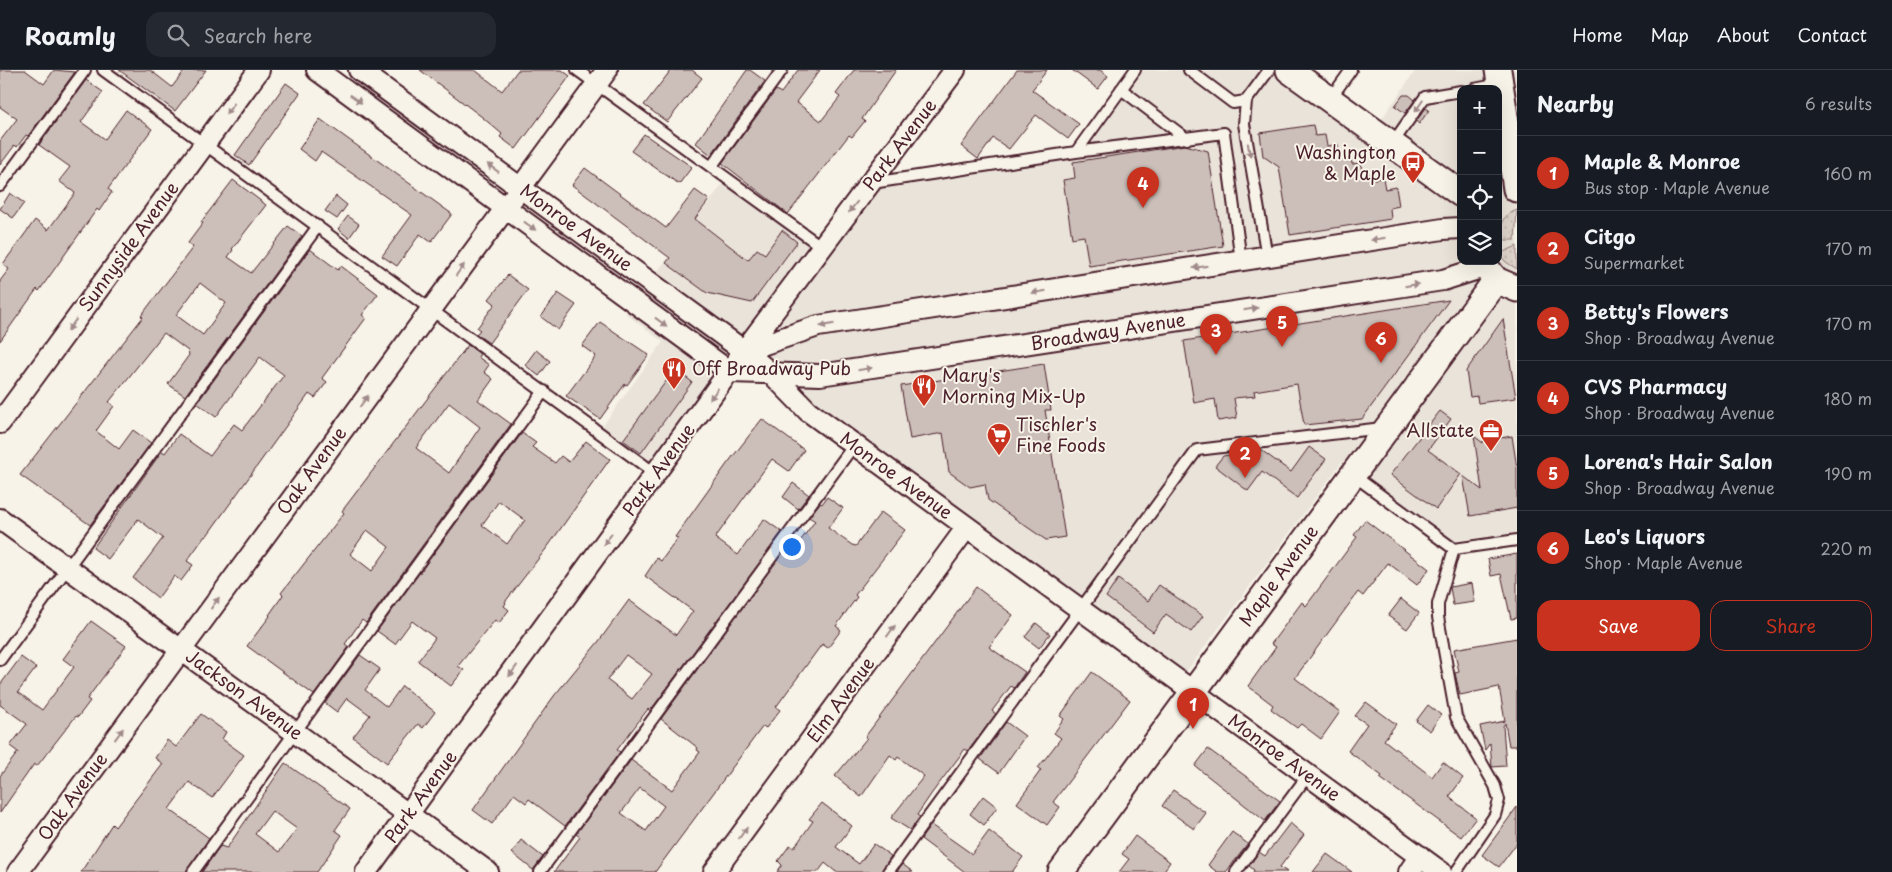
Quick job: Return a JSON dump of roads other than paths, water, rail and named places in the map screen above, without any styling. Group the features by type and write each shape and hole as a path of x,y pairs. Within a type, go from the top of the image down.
{"street":[{"name":"Sunnyside Avenue","path":"0,423 259,70"},
{"name":"Monroe Avenue","path":"317,70 730,372"},
{"name":"Monroe Avenue","path":"359,70 744,351 772,374 808,411 1308,775 1414,864 1441,872"},
{"name":"Park Avenue","path":"366,872 744,351 955,70"},
{"path":"1289,70 1457,191"},
{"name":"Oak Avenue","path":"18,872 602,77"},
{"path":"1499,77 1510,192"},
{"path":"744,351 818,326 1457,228"},
{"name":"Broadway Avenue","path":"730,372 820,376 1443,280 1495,274"},
{"name":"Maple Avenue","path":"1061,872 1388,428 1495,274"},
{"name":"Jackson Avenue","path":"0,519 488,872"},
{"name":"Elm Avenue","path":"714,872 967,527"}],"lane":[{"path":"0,186 85,70"},
{"path":"103,70 656,474"},
{"path":"577,70 602,77 710,167 822,247"},
{"path":"710,167 782,70"},
{"path":"1076,152 1135,70"},
{"path":"1189,70 1233,103 1246,102"},
{"path":"1267,257 1244,124 1246,102 1269,70"},
{"path":"1330,99 1351,70"},
{"path":"1482,85 1499,77"},
{"path":"1121,89 1187,139"},
{"path":"1392,145 1425,97 1457,92"},
{"path":"872,183 1076,152 1224,133 1241,261"},
{"path":"0,660 318,226"},
{"path":"193,872 544,392"},
{"path":"888,872 1197,450 1388,428"},
{"path":"540,872 854,445"},
{"path":"1353,475 1454,549 1517,540"},
{"path":"1454,549 1438,604 1438,617 1456,717 1495,786 1499,800 1495,815 1456,872"},
{"path":"1236,872 1308,775"}],"place":[{"name":"Washington & Maple","path":"1413,184"},
{"name":"CVS Pharmacy","path":"1143,208"},
{"name":"Lorena's Hair Salon","path":"1282,347"},
{"name":"Betty's Flowers","path":"1216,355"},
{"name":"Leo's Liquors","path":"1381,363"},
{"name":"Off Broadway Pub","path":"674,390"},
{"name":"Mary's Morning Mix-Up","path":"924,407"},
{"name":"Allstate","path":"1491,452"},
{"name":"Tischler's Fine Foods","path":"999,456"},
{"name":"Citgo","path":"1245,478"},
{"name":"Maple & Monroe","path":"1193,729"}]}
